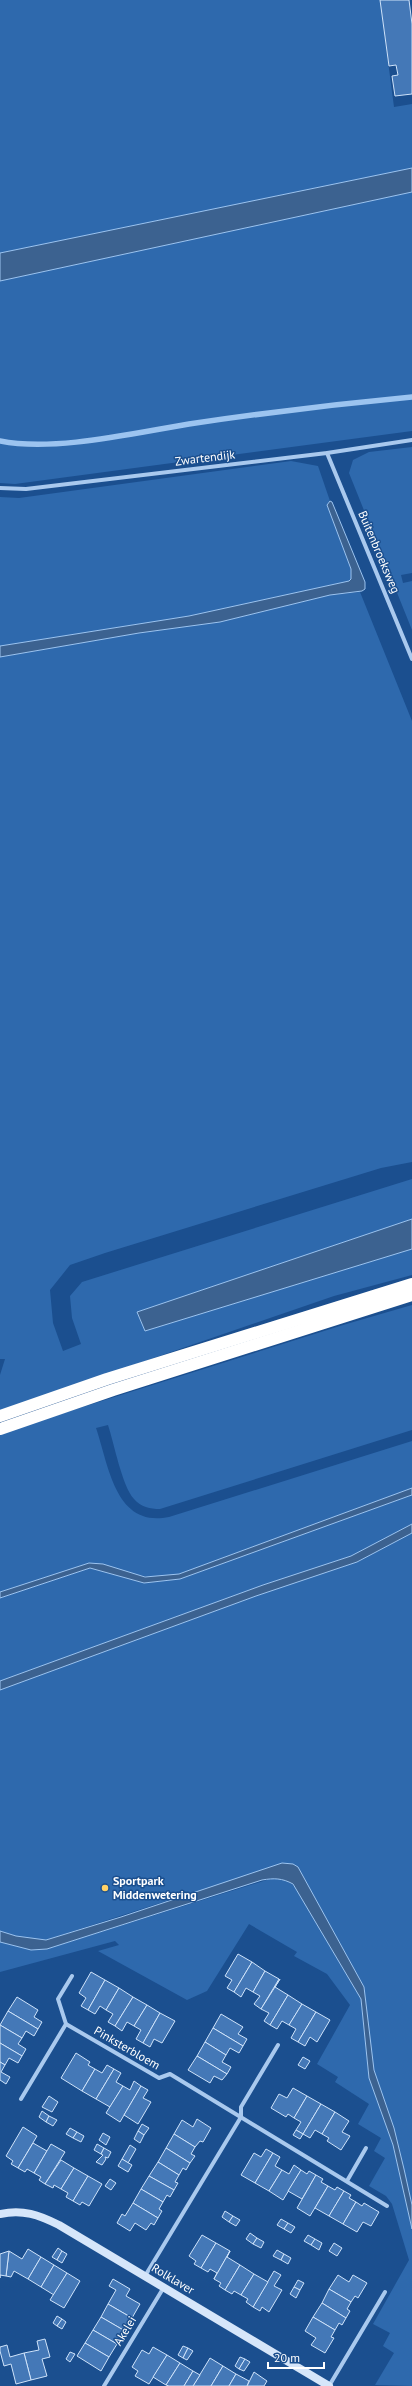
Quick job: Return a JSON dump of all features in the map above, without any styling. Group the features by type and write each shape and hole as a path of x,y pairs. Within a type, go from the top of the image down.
{"highway":[{"path":"0,1416 107,1379 412,1284"},
{"path":"0,1429 113,1390 412,1296"}],"street":[{"name":"Zwartendijk","path":"0,488 26,489 327,453 412,440"},
{"name":"Buitenbroeksweg","path":"327,453 412,659"},
{"path":"21,2099 66,2024 58,1999 72,1976"},
{"name":"Pinksterbloem","path":"66,2024 159,2078 170,2074 242,2116 387,2206"},
{"path":"145,2276 242,2116 241,2107 278,2045"},
{"path":"347,2181 366,2148"},
{"name":"Rolklaver","path":"0,2214 25,2212 41,2216 164,2287 328,2386"},
{"name":"Akelei","path":"104,2386 164,2287"},
{"path":"328,2386 385,2292"}],"shaded area":[{"path":"0,0 380,0 394,107 412,104 412,168 0,253"},
{"path":"412,168 412,192 0,281 0,253"},
{"path":"412,192 412,431 15,484 0,483 0,281"},
{"path":"412,447 412,573 401,575 403,583 412,581 412,630 349,473 353,460 369,452"},
{"path":"291,461 318,466 330,501 327,505 351,569 351,579 349,581 189,616 0,646 0,497 19,498"},
{"path":"330,501 332,502 365,582 365,589 362,591 330,595 220,622 139,633 0,657 0,646 189,616 349,581 351,579 351,569 327,505"},
{"path":"360,592 412,721 412,1162 381,1168 70,1265 50,1290 53,1323 63,1351 81,1344 72,1318 70,1296 82,1282 412,1179 412,1219 137,1312 145,1331 412,1249 412,1275 334,1296 0,1411 0,1375 5,1359 0,1359 0,657 139,633 220,622 330,595"},
{"path":"412,1219 412,1249 145,1331 137,1312"},
{"path":"412,1305 412,1430 160,1509 153,1509 140,1504 130,1493 122,1475 108,1425 96,1428 117,1491 126,1504 137,1513 151,1518 169,1517 412,1441 412,1488 179,1574 152,1577 142,1576 89,1563 0,1592 0,1433 343,1325"},
{"path":"412,1488 412,1495 180,1579 144,1583 90,1568 0,1598 0,1592 89,1563 103,1564 145,1577 179,1574"},
{"path":"412,1495 412,1524 351,1556 263,1585 0,1681 0,1598 90,1568 144,1583 180,1579"},
{"path":"412,1524 412,1533 357,1562 256,1596 0,1690 0,1681 263,1585 351,1556"},
{"name":"Sportpark Middenwetering","path":"412,1533 412,2216 400,2161 373,2077 363,1994 290,1867 188,1894 46,1940 16,1936 0,1931 0,1690 256,1596 357,1562"},
{"path":"282,1863 293,1864 298,1867 364,1987 374,2070 394,2128 404,2169 412,2205 412,2229 393,2145 369,2078 361,1999 293,1884 278,1879 262,1880 47,1949 31,1950 0,1942 0,1931 16,1936 46,1940 121,1917"},
{"path":"273,1878 282,1879 288,1882 299,1892 361,1999 369,2078 393,2145 412,2229 412,2386 375,2385 394,2353 383,2346 390,2333 373,2324 409,2260 392,2204 386,2196 369,2186 385,2158 374,2151 381,2138 358,2124 369,2104 335,2082 338,2077 317,2064 350,2005 327,1974 294,1956 297,1952 249,1924 207,1991 187,2000 98,1951 119,1945 115,1941 0,1972 0,1942 31,1950 47,1949"}],"building":[{"path":"380,0 409,0 412,24 412,94 395,96 392,76 398,75 396,65 389,66"},
{"path":"238,1954 252,1962 234,1992 227,1988 232,1980 225,1976"},
{"path":"252,1962 265,1971 253,1992 246,1988 241,1997 234,1992"},
{"path":"265,1971 279,1979 261,2009 254,2004 260,1996 253,1992"},
{"path":"91,1972 105,1980 88,2010 81,2006 86,1998 79,1993"},
{"path":"280,1979 275,1987 288,1995 270,2025 264,2021 269,2013 261,2009"},
{"path":"105,1980 119,1988 106,2010 100,2006 95,2014 88,2010"},
{"path":"119,1988 133,1997 115,2026 108,2022 113,2014 106,2010"},
{"path":"288,1995 302,2004 289,2025 282,2021 277,2029 270,2025"},
{"path":"17,1997 38,2010 34,2017 42,2022 38,2029 8,2011"},
{"path":"133,1997 147,2005 134,2026 127,2022 122,2031 115,2026"},
{"path":"302,2004 316,2012 298,2042 291,2038 296,2029 289,2025"},
{"path":"147,2005 160,2013 143,2043 136,2039 141,2030 134,2026"},
{"path":"8,2011 38,2029 34,2036 26,2031 22,2038 0,2025"},
{"path":"316,2012 330,2020 317,2042 310,2037 305,2046 298,2042"},
{"path":"160,2013 175,2021 162,2043 154,2039 150,2047 143,2043"},
{"path":"221,2014 243,2027 238,2034 247,2039 243,2046 213,2028"},
{"path":"0,2025 22,2038 18,2044 26,2049 22,2056 0,2043"},
{"path":"213,2028 243,2046 239,2053 230,2048 226,2055 205,2042"},
{"path":"205,2042 226,2055 222,2062 231,2067 227,2074 197,2056"},
{"path":"0,2043 22,2056 18,2063 9,2058 5,2065 0,2062"},
{"path":"76,2053 90,2062 88,2065 95,2069 82,2091 61,2078"},
{"path":"197,2056 227,2074 222,2080 214,2076 210,2083 188,2070"},
{"path":"303,2057 310,2061 305,2069 298,2065"},
{"path":"0,2062 5,2065 1,2072 10,2077 6,2084 0,2080"},
{"path":"107,2065 114,2069 96,2099 82,2091 95,2069 102,2073"},
{"path":"114,2069 121,2073 116,2082 123,2086 110,2107 96,2099"},
{"path":"134,2081 141,2086 120,2122 106,2113 123,2086 130,2090"},
{"path":"141,2086 148,2090 143,2098 151,2102 138,2124 124,2115"},
{"path":"293,2088 307,2096 294,2118 288,2114 286,2117 271,2108 279,2094 287,2098"},
{"path":"49,2096 58,2102 52,2112 42,2107"},
{"path":"307,2096 321,2104 303,2134 296,2130 301,2122 294,2118"},
{"path":"321,2104 335,2112 322,2134 315,2130 310,2138 303,2134"},
{"path":"42,2111 49,2116 46,2122 39,2117"},
{"path":"335,2112 349,2121 342,2132 350,2136 341,2150 327,2141 329,2138 322,2134"},
{"path":"49,2116 57,2120 53,2126 46,2122"},
{"path":"197,2119 211,2128 203,2142 200,2141 195,2147 174,2134 182,2120 193,2127"},
{"path":"142,2124 149,2128 144,2135 138,2131"},
{"path":"23,2127 37,2136 18,2168 11,2164 13,2161 6,2156"},
{"path":"70,2128 77,2132 73,2138 66,2134"},
{"path":"296,2130 303,2134 300,2139 293,2135"},
{"path":"138,2131 144,2135 140,2143 134,2139"},
{"path":"77,2132 84,2136 81,2142 73,2138"},
{"path":"103,2133 110,2137 106,2145 99,2140"},
{"path":"174,2134 195,2147 191,2154 195,2156 190,2163 166,2148"},
{"path":"33,2143 47,2151 34,2173 27,2169 25,2172 18,2168"},
{"path":"51,2144 65,2152 45,2184 39,2180 41,2177 34,2173"},
{"path":"97,2144 104,2148 101,2154 94,2150"},
{"path":"130,2145 136,2149 128,2163 122,2159"},
{"path":"104,2148 111,2152 108,2158 105,2157 106,2159 102,2165 96,2162 103,2155 101,2154"},
{"path":"166,2148 190,2163 186,2170 183,2168 179,2175 158,2162"},
{"path":"266,2149 273,2153 255,2183 241,2175 254,2153 261,2157"},
{"path":"273,2153 280,2157 275,2166 282,2170 269,2191 255,2183"},
{"path":"122,2159 132,2165 128,2172 118,2166"},
{"path":"61,2160 74,2168 61,2189 54,2185 53,2188 45,2184"},
{"path":"158,2162 179,2175 175,2182 178,2183 174,2190 149,2176"},
{"path":"294,2165 301,2170 283,2200 269,2191 282,2170 289,2174"},
{"path":"74,2168 88,2176 73,2201 66,2197 68,2193 61,2189"},
{"path":"301,2170 307,2174 309,2171 316,2175 302,2199 288,2191"},
{"path":"316,2175 323,2179 321,2182 328,2186 310,2216 297,2208"},
{"path":"88,2176 102,2184 89,2206 82,2202 80,2205 73,2201"},
{"path":"149,2176 174,2190 170,2197 167,2195 163,2202 141,2189"},
{"path":"110,2179 116,2183 111,2190 105,2186"},
{"path":"328,2186 335,2190 337,2187 344,2191 329,2216 315,2208"},
{"path":"141,2189 163,2202 159,2209 162,2211 158,2218 133,2203"},
{"path":"344,2191 351,2195 349,2198 356,2202 343,2224 329,2216"},
{"path":"356,2202 362,2206 364,2203 379,2212 371,2226 363,2222 357,2232 343,2224"},
{"path":"133,2203 158,2218 154,2225 151,2223 146,2230 135,2223 130,2231 117,2223 122,2214 125,2216"},
{"path":"225,2211 233,2216 229,2222 222,2217"},
{"path":"233,2216 240,2220 236,2226 229,2222"},
{"path":"281,2219 288,2223 284,2229 277,2225"},
{"path":"288,2223 295,2227 291,2233 284,2229"},
{"path":"250,2233 257,2238 253,2244 246,2239"},
{"path":"202,2235 216,2243 201,2268 194,2264 196,2261 189,2256"},
{"path":"308,2235 315,2239 311,2245 304,2241"},
{"path":"257,2238 264,2242 261,2248 253,2244"},
{"path":"315,2239 322,2243 319,2250 311,2245"},
{"path":"216,2243 230,2251 214,2279 217,2273 210,2269 208,2272 201,2268"},
{"path":"334,2243 342,2248 337,2256 329,2251"},
{"path":"58,2248 62,2251 57,2260 52,2257"},
{"path":"28,2249 41,2257 28,2279 14,2271 11,2277 6,2276 9,2251 22,2259"},
{"path":"277,2250 284,2254 281,2260 273,2256"},
{"path":"9,2251 6,2276 0,2275 0,2254"},
{"path":"62,2251 67,2254 62,2263 57,2260"},
{"path":"230,2251 227,2257 240,2265 225,2290 219,2286 221,2283 214,2279"},
{"path":"284,2254 291,2258 288,2264 281,2260"},
{"path":"41,2257 54,2265 41,2287 28,2279"},
{"path":"54,2265 67,2273 54,2295 41,2287"},
{"path":"240,2265 254,2274 241,2295 234,2291 232,2294 225,2290"},
{"path":"274,2271 281,2275 274,2286 282,2290 269,2312 262,2307 260,2311 253,2307"},
{"path":"67,2273 80,2281 64,2308 50,2300"},
{"path":"254,2274 268,2282 253,2307 246,2302 248,2299 241,2295"},
{"path":"338,2275 349,2282 353,2275 367,2283 358,2298 355,2296 351,2302 329,2289"},
{"path":"113,2279 130,2289 126,2296 140,2304 132,2318 108,2304 116,2290 109,2286"},
{"path":"298,2280 304,2283 300,2290 294,2287"},
{"path":"294,2287 300,2290 296,2298 290,2294"},
{"path":"329,2289 351,2302 347,2309 350,2311 346,2318 322,2303"},
{"path":"322,2303 346,2318 342,2325 339,2323 335,2330 313,2317"},
{"path":"108,2304 132,2318 125,2331 101,2317"},
{"path":"57,2316 62,2319 57,2326 53,2323"},
{"path":"101,2317 125,2331 117,2344 93,2330"},
{"path":"313,2317 335,2330 331,2337 334,2338 325,2353 311,2345 316,2338 305,2331"},
{"path":"62,2319 66,2322 62,2329 57,2326"},
{"path":"93,2330 117,2344 109,2357 85,2343"},
{"path":"45,2339 50,2357 42,2359 47,2376 31,2380 24,2353 39,2350 37,2341"},
{"path":"85,2343 109,2357 101,2371 77,2356"},
{"path":"7,2345 10,2357 24,2353 31,2380 16,2384 11,2364 4,2366 0,2351 0,2347"},
{"path":"183,2346 188,2348 183,2358 178,2355"},
{"path":"153,2347 167,2355 149,2384 135,2376 138,2371 132,2367 142,2350 149,2354"},
{"path":"188,2348 193,2351 187,2360 183,2358"},
{"path":"70,2352 75,2354 70,2362 66,2359"},
{"path":"167,2355 180,2363 166,2385 153,2377"},
{"path":"240,2357 245,2359 239,2369 235,2366"},
{"path":"210,2358 223,2366 211,2386 193,2386"},
{"path":"245,2359 250,2362 244,2371 239,2369"},
{"path":"180,2363 193,2371 184,2386 166,2385"},
{"path":"223,2366 236,2374 229,2386 211,2386"},
{"path":"193,2371 200,2375 193,2386 184,2386"},
{"path":"254,2372 267,2381 264,2386 247,2386"},
{"path":"236,2374 249,2381 247,2386 229,2386"}],"waterway":[{"path":"0,441 21,444 69,443 245,416 412,397"}],"place":[{"name":"Sportpark Middenwetering","path":"105,1888"}]}
